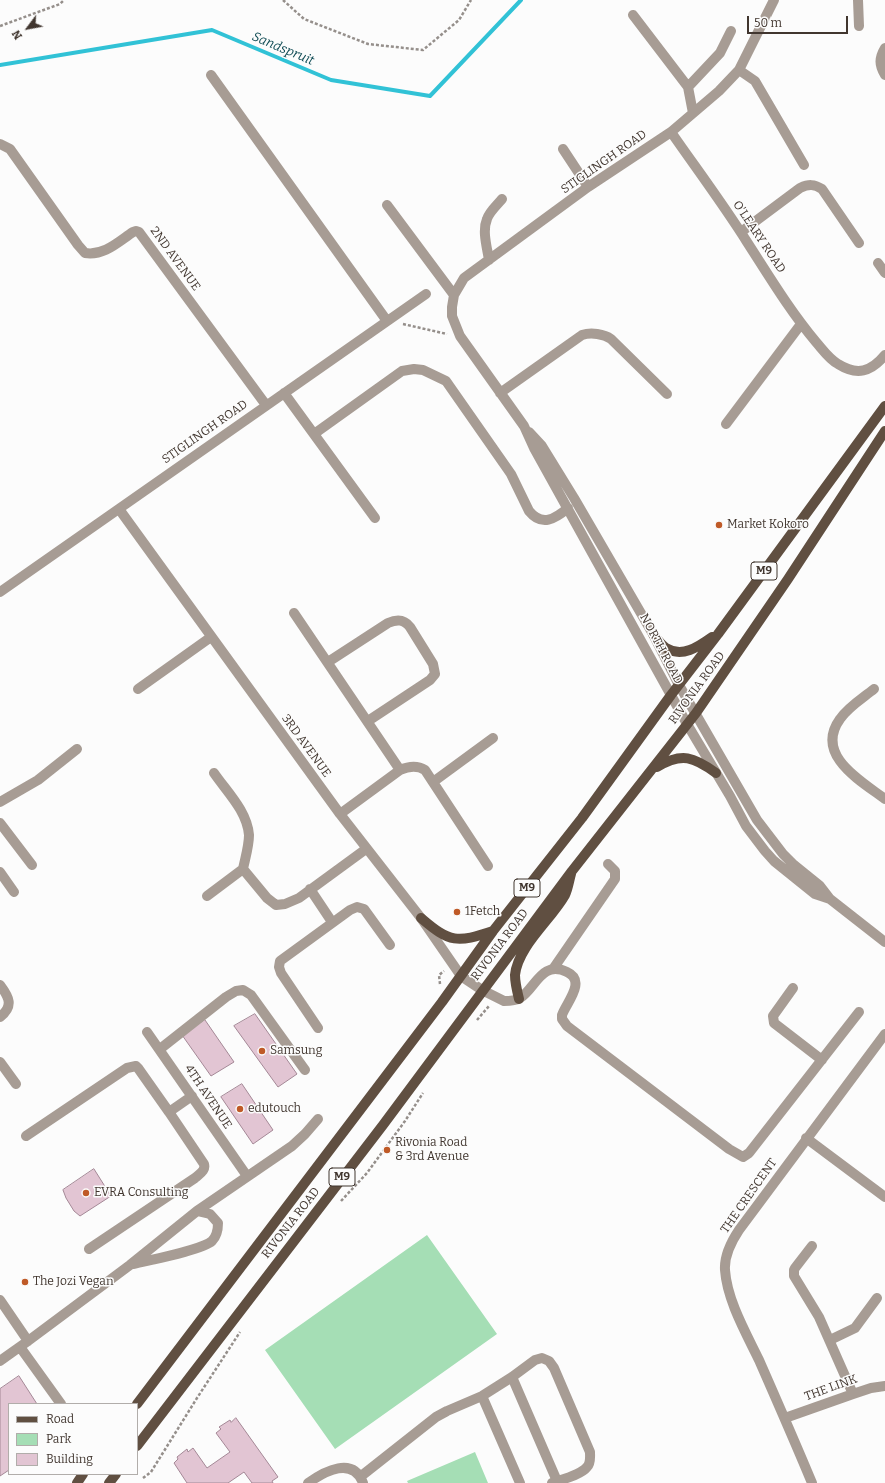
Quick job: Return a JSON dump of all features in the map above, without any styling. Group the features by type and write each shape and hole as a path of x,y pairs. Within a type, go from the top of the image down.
{"main road":[{"name":"RIVONIA ROAD","path":"138,1403 462,976 493,932 582,818 885,406"},
{"name":"RIVONIA ROAD","path":"138,1445 383,1125 572,871 696,713 788,580 885,431"},
{"path":"653,634 665,648 679,653 687,652 718,634"},
{"path":"650,771 668,760 690,758 699,761 716,773"},
{"path":"519,999 515,975 519,960 524,951 558,907 566,893 572,871"},
{"path":"422,918 438,932 452,938 471,939 493,932"},
{"path":"109,1483 115,1475"}],"street":[{"name":"STIGLINGH ROAD","path":"460,336 452,316 454,295 464,278 588,187 670,132 719,91 739,70 774,0"},
{"path":"858,0 859,26"},
{"path":"633,15 688,87 693,113"},
{"path":"688,87 720,53 731,31"},
{"path":"885,48 881,55 880,64 885,75"},
{"path":"739,70 755,81 804,165"},
{"path":"211,75 387,321"},
{"name":"O'LEARY ROAD","path":"670,132 741,232 801,324 828,356 837,364 853,371 861,371 867,370 885,355"},
{"name":"2ND AVENUE","path":"0,144 10,149 85,254 94,255 103,252 133,232 139,232 266,405"},
{"path":"563,150 588,187"},
{"path":"741,232 800,188 812,185 822,189 858,244"},
{"path":"489,260 485,235 486,220 489,214 502,199"},
{"path":"387,205 454,295"},
{"path":"878,263 885,273"},
{"name":"STIGLINGH ROAD","path":"0,592 426,294"},
{"path":"726,424 801,324"},
{"path":"500,393 582,335 588,333 607,336 667,394"},
{"name":"NORTH ROAD","path":"460,336 524,426 542,446 653,634 679,685 757,820 783,854 820,886 830,899 885,942"},
{"path":"314,434 402,371 414,369 423,370 446,381 511,474 532,515 540,520 547,520 554,518 568,508"},
{"path":"284,392 375,518"},
{"name":"NORTH ROAD","path":"524,426 687,724 746,826 774,861 805,887 818,895 830,899"},
{"name":"3RD AVENUE","path":"119,509 340,814 366,849 422,918 462,976 482,990 504,1001 519,999"},
{"path":"294,613 400,770"},
{"path":"328,662 388,623 400,620 408,624 433,664 435,674 430,680 368,721"},
{"path":"138,689 211,637"},
{"path":"874,689 847,711 840,720 833,737 834,752 838,760 846,769 885,799"},
{"path":"433,782 493,738"},
{"path":"0,802 38,780 77,749"},
{"path":"340,814 400,770 407,767 420,767 426,770 488,866"},
{"path":"207,896 243,869 249,837 246,823 239,808 214,773"},
{"path":"0,823 32,865"},
{"path":"243,869 267,898 276,905 292,901 366,849"},
{"path":"519,999 540,976 553,969 614,881 615,871 608,864"},
{"path":"0,872 14,892"},
{"path":"310,889 332,922"},
{"path":"318,1028 281,973 279,967 280,961 332,922 357,907 364,909 390,945"},
{"path":"553,969 567,972 575,982 574,994 562,1015 562,1019 566,1026 741,1157 744,1157 749,1153 859,1012"},
{"path":"0,985 8,995 9,1003 8,1008 0,1017"},
{"path":"793,988 773,1016 774,1023 822,1060"},
{"path":"160,1049 226,997 236,991 243,990 251,995 305,1070"},
{"name":"4TH AVENUE","path":"147,1032 247,1176"},
{"name":"THE CRESCENT","path":"812,1483 786,1418 735,1308 728,1289 724,1268 728,1250 734,1238 806,1138 885,1034"},
{"path":"0,1062 16,1084"},
{"path":"26,1136 103,1084 128,1068 134,1066 138,1068 204,1164 204,1171 195,1178 89,1249"},
{"path":"169,1112 192,1096"},
{"path":"0,1361 130,1265 197,1211 292,1146 318,1119"},
{"path":"806,1138 885,1197"},
{"path":"130,1265 187,1251 212,1241 216,1237 218,1223 210,1214 197,1211"},
{"path":"812,1246 795,1268 793,1273 816,1312 830,1340 853,1394"},
{"path":"830,1340 855,1328 877,1298"},
{"path":"0,1300 24,1344 60,1403"},
{"path":"308,1483 322,1475 342,1467 350,1468 362,1480 436,1417 447,1410 482,1396 535,1360 542,1358 549,1361 554,1368 590,1452 590,1460 587,1468 554,1482 512,1377"},
{"name":"THE LINK","path":"786,1418 871,1388 885,1386"},
{"path":"482,1396 520,1483"}],"path":[{"path":"0,26 60,4 64,0"},
{"path":"283,0 304,19 368,44 423,50 459,20 471,0"},
{"path":"387,321 460,336"},
{"path":"336,1206 367,1173 406,1121 424,1091"},
{"path":"143,1478 151,1472 197,1398 244,1328"}],"green space":[{"path":"427,1235 497,1334 335,1449 265,1350"},
{"path":"475,1452 488,1483 408,1483 407,1481"}],"building":[{"path":"255,1014 297,1074 278,1087 234,1026"},
{"path":"205,1020 234,1062 211,1076 182,1035"},
{"path":"242,1084 273,1130 253,1144 221,1097"},
{"name":"EVRA Consulting","path":"94,1169 111,1196 80,1216 74,1211 63,1190"},
{"path":"19,1376 36,1403 8,1403 8,1471 0,1476 0,1389"},
{"path":"236,1418 278,1477 272,1481 273,1483 252,1483 244,1472 228,1483 187,1483 174,1463 178,1459 177,1457 187,1449 188,1452 193,1448 207,1468 230,1452 216,1433 221,1429 219,1427"}],"waterway":[{"name":"Sandspruit","path":"0,65 212,30 331,80 430,96 521,0"}],"place":[{"name":"Market Kokoro","path":"719,525"},
{"name":"1Fetch","path":"457,912"},
{"name":"Samsung","path":"262,1051"},
{"name":"edutouch","path":"240,1109"},
{"name":"Rivonia Road & 3rd Avenue","path":"387,1150"},
{"name":"EVRA Consulting","path":"86,1193"},
{"name":"The Jozi Vegan","path":"25,1282"}]}
